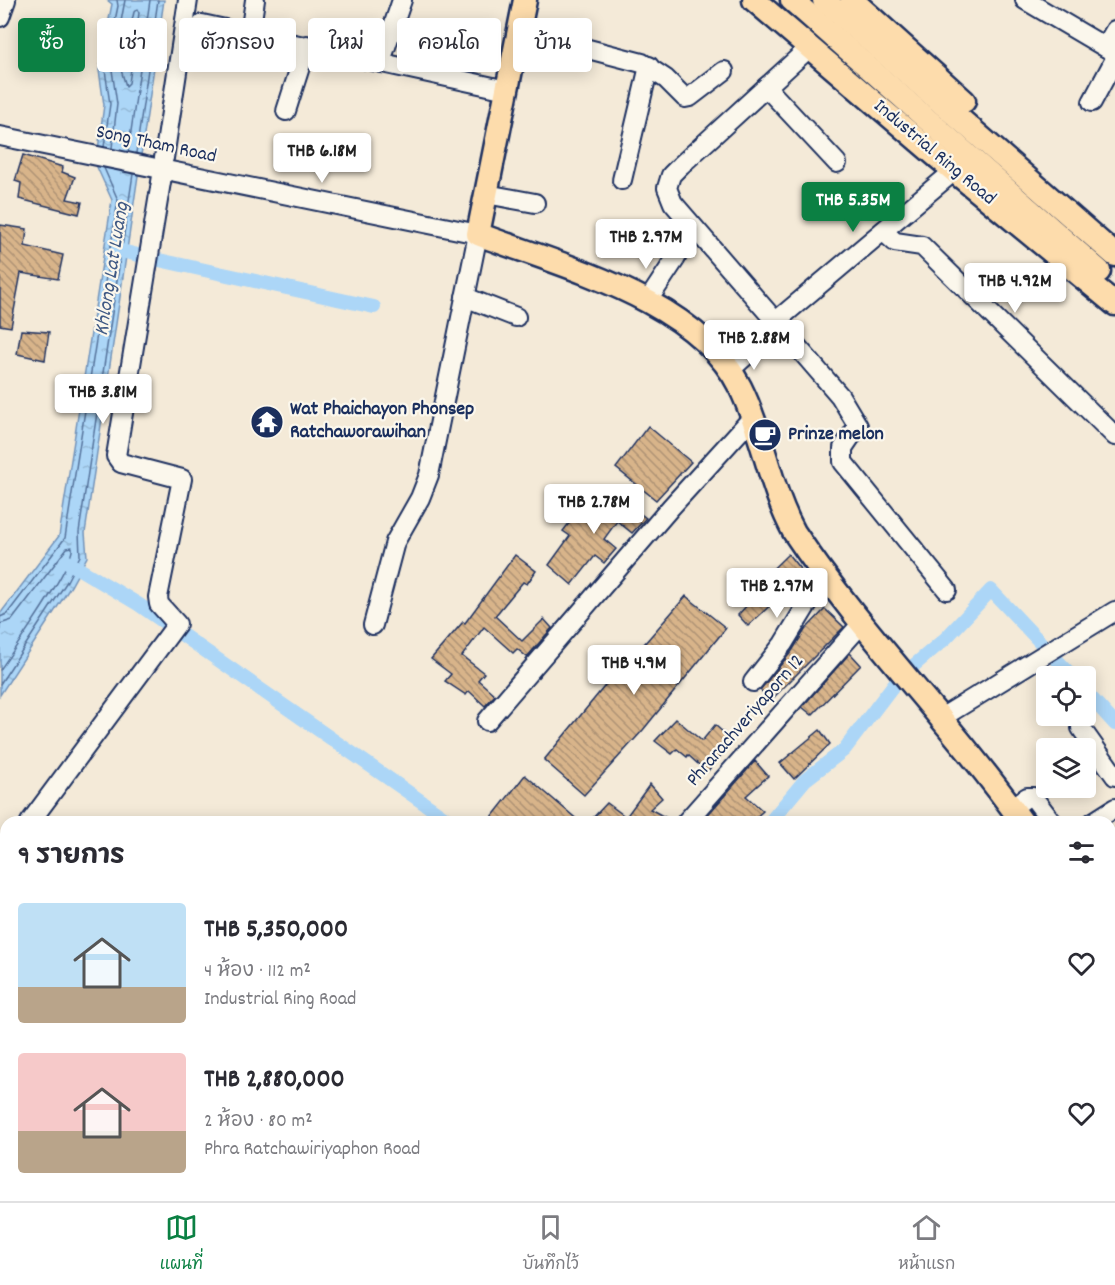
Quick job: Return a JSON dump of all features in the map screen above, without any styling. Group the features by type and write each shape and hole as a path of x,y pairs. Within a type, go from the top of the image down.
{"main road":[{"path":"522,18 525,0"},
{"name":"Industrial Ring Road","path":"754,0 954,171 1115,304"},
{"name":"Industrial Ring Road","path":"792,0 998,166 1115,255"},
{"name":"Industrial Ring Road","path":"824,0 998,166 1115,285"},
{"path":"852,0 1115,241"},
{"path":"513,60 478,234 617,287 647,302 708,343 730,370 752,418 783,511 808,552 1017,815"}],"street":[{"path":"0,17 6,0"},
{"path":"35,816 177,624 159,603 158,597 182,479 121,463 116,456 188,0"},
{"path":"252,18 255,0"},
{"path":"385,49 402,0"},
{"path":"1025,0 1112,53"},
{"path":"1092,102 1112,53 1115,30"},
{"path":"286,111 307,45 296,43"},
{"path":"809,48 681,165 671,175 667,188 673,202 840,396 854,418 857,430 843,448 843,462 947,590"},
{"path":"592,51 650,66 685,98 690,97 724,71"},
{"path":"385,62 507,90"},
{"path":"622,180 650,66"},
{"path":"766,87 837,164"},
{"name":"Song Tham Road","path":"0,136 478,234"},
{"path":"730,370 777,324 954,171"},
{"path":"486,194 535,203"},
{"path":"883,231 895,242 922,246 1115,436"},
{"path":"374,625 395,542 420,498 429,476 478,234"},
{"path":"647,302 676,258"},
{"path":"465,297 516,316"},
{"path":"487,721 671,507 752,418"},
{"path":"753,682 783,644 825,575"},
{"path":"941,718 1115,612"},
{"name":"Phrarachveriyaporn 12","path":"691,816 863,622"},
{"path":"1081,728 1115,776"},
{"path":"1017,815 1027,797 1033,798 1047,816"}],"water":[{"path":"107,0 164,0 161,18 109,18 112,4"},
{"name":"Khlong Lat Luang","path":"99,72 153,72 85,533 87,557 71,586 0,695 0,614 59,536 112,200 96,165 104,105"}],"building":[{"path":"23,155 63,167 62,172 75,177 67,199 82,202 79,214 19,199 21,183 15,181"},
{"path":"0,225 27,229 25,246 63,255 58,279 21,273 11,327 0,325"},
{"path":"21,330 49,332 45,360 17,354"},
{"path":"648,426 691,462 656,500 616,468"},
{"path":"606,487 646,518 632,533 617,521 604,539 616,549 604,563 595,556 572,585 549,565 570,536 563,531 588,503 593,507"},
{"path":"788,554 804,574 748,626 738,615 749,603 744,597"},
{"path":"515,555 536,571 527,584 523,582 495,616 522,641 544,619 552,628 527,657 517,649 513,653 484,627 462,656 484,673 478,680 495,695 485,706 469,691 466,695 445,681 451,674 431,659 463,622 465,623"},
{"path":"686,596 726,628 643,730 584,795 544,760 608,682 610,683"},
{"path":"825,609 844,627 771,700 760,690 792,651 805,630"},
{"path":"850,653 861,665 812,715 802,707"},
{"path":"676,719 702,741 715,725 733,741 707,772 688,755 687,757 677,749 672,754 655,741"},
{"path":"820,730 830,744 794,779 780,763"},
{"path":"755,761 768,776 746,796 763,811 757,816 707,816"},
{"path":"525,775 573,816 493,816"},
{"path":"650,784 662,798 650,809 663,816 627,816"},
{"path":"607,803 625,816 595,816"}],"waterway":[{"name":"Khlong Lat Luang","path":"117,250 138,255"},
{"path":"159,260 374,307"},
{"path":"66,561 138,604 442,816"},
{"path":"775,816 805,780 844,750 898,679 946,638 991,590 1063,666"},
{"path":"1096,703 1115,724"}],"place":[{"name":"Wat Phaichayon Phonsep Ratchaworawihan","path":"267,422"},
{"name":"Prinze melon","path":"765,435"}]}
